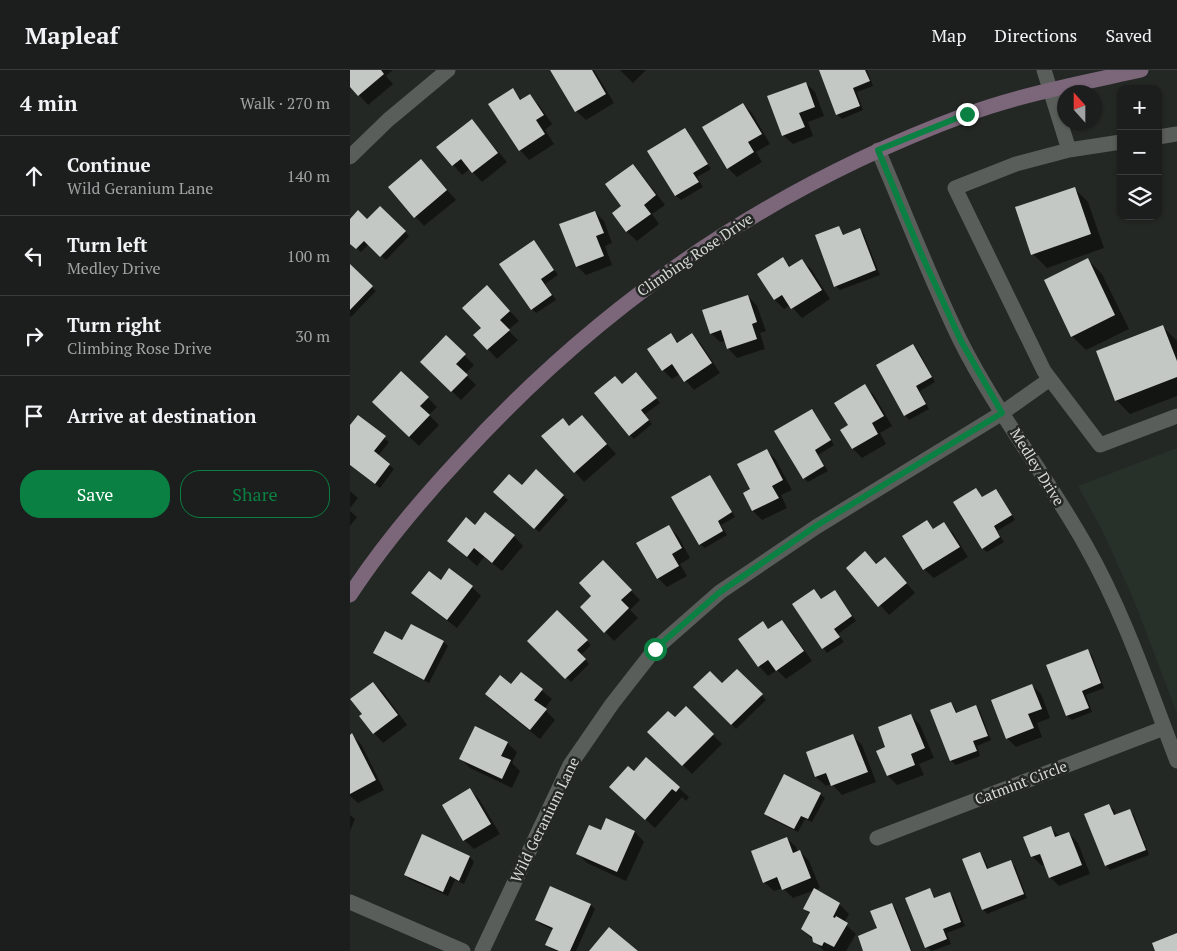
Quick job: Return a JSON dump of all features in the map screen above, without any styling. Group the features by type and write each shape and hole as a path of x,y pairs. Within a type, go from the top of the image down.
{"street":[{"path":"350,157 388,120 448,70"},
{"path":"1044,70 1069,150"},
{"name":"Climbing Rose Drive","path":"350,595 422,499 488,428 562,355 642,289 717,237 800,189 878,150 967,114 1051,89 1141,70"},
{"path":"1162,136 1177,134"},
{"path":"1117,143 1069,150 1016,164 955,188 1044,371 1100,445 1177,416"},
{"name":"Medley Drive","path":"878,150 919,249 961,341 1002,413 1042,473 1087,547 1125,625 1177,761"},
{"name":"Wild Geranium Lane","path":"482,951 570,765 612,704 655,649 720,592 800,537 1002,413 1050,379"},
{"name":"Catmint Circle","path":"878,838 1164,728"},
{"path":"350,902 463,951"}],"shaded area":[{"path":"1177,448 1177,713 1133,598 1103,532 1078,486"}],"building":[{"path":"350,70 381,70 384,74 358,96 350,87"},
{"path":"550,70 592,70 606,94 575,112"},
{"path":"819,70 865,70 870,81 853,88 860,106 836,115"},
{"path":"806,82 815,107 799,113 805,127 782,136 767,96"},
{"path":"513,88 520,100 530,94 544,115 536,120 545,134 519,151 488,104"},
{"path":"743,103 762,134 748,142 754,152 727,169 702,127"},
{"path":"472,119 498,153 472,173 461,159 452,166 436,147"},
{"path":"685,128 708,164 693,173 699,182 675,196 647,151"},
{"path":"421,159 447,190 414,218 388,187"},
{"path":"633,164 656,195 644,205 651,214 626,232 612,213 621,206 605,184"},
{"path":"1075,187 1091,234 1031,255 1015,207"},
{"path":"380,206 406,231 380,257 364,241 356,249 350,244 350,219 358,210 367,219"},
{"path":"595,211 604,233 596,236 604,256 576,267 559,224"},
{"path":"839,226 843,235 860,228 876,270 834,287 815,235"},
{"path":"534,240 554,270 541,279 552,295 531,310 499,264"},
{"path":"783,257 789,267 802,259 822,290 791,309 782,295 774,300 757,274"},
{"path":"1088,258 1115,315 1071,337 1044,280"},
{"path":"350,264 373,286 350,310"},
{"path":"487,285 510,311 500,320 510,330 487,350 473,335 481,328 462,308"},
{"path":"748,295 757,322 752,324 757,339 727,349 721,330 710,334 702,310"},
{"path":"1163,325 1177,361 1177,377 1115,401 1096,351"},
{"path":"671,333 677,343 692,333 712,363 684,382 672,364 662,371 647,349"},
{"path":"446,335 466,354 456,364 468,375 451,392 420,362"},
{"path":"913,344 932,377 916,386 926,404 904,416 876,365"},
{"path":"401,371 429,397 420,406 430,415 409,437 372,402"},
{"path":"636,372 657,398 641,410 649,420 629,436 594,393 615,376 622,384"},
{"path":"865,384 884,416 872,423 878,434 852,449 840,430 848,425 834,403"},
{"path":"812,409 831,440 815,450 824,466 803,479 774,431"},
{"path":"358,415 386,436 374,451 390,464 375,484 350,465 350,425"},
{"path":"582,415 607,444 574,473 541,436 563,418 569,426"},
{"path":"767,449 783,480 772,486 779,498 752,511 743,493 750,489 737,464"},
{"path":"536,469 564,495 534,529 493,492 509,474 522,485"},
{"path":"710,475 732,512 718,521 723,531 699,545 671,497"},
{"path":"976,488 982,497 996,489 1012,515 994,526 1000,537 982,549 953,502"},
{"path":"485,512 515,535 492,563 474,548 467,557 447,541 466,517 475,525"},
{"path":"927,520 933,529 944,522 960,547 923,570 902,536"},
{"path":"669,525 682,548 672,554 679,566 657,579 636,543"},
{"path":"865,551 876,564 885,557 907,583 878,607 846,568"},
{"path":"603,560 632,590 621,600 629,608 604,633 580,607 591,596 579,583"},
{"path":"449,568 473,586 447,620 411,593 429,571 441,580"},
{"path":"814,589 821,599 835,590 852,616 834,629 840,637 822,649 792,604"},
{"path":"557,610 588,640 577,650 586,659 565,679 527,641"},
{"path":"782,620 804,651 776,671 768,660 758,667 738,639 763,621 768,629"},
{"path":"411,624 444,641 424,680 373,653 385,631 402,640"},
{"path":"1088,649 1101,683 1082,691 1089,708 1066,716 1046,665"},
{"path":"737,669 763,694 731,725 693,687 710,671 722,683"},
{"path":"521,672 543,689 534,700 547,709 530,730 485,694 500,675 511,684"},
{"path":"373,682 398,715 373,734 359,716 362,714 350,699"},
{"path":"1032,684 1042,709 1028,714 1034,728 1006,739 991,700"},
{"path":"951,702 956,713 976,705 988,736 973,741 977,751 950,761 930,710"},
{"path":"686,706 714,734 682,766 647,732 668,711 675,717"},
{"path":"911,714 925,748 911,754 915,765 887,776 876,751 885,747 878,727"},
{"path":"475,726 508,742 501,756 511,760 502,779 459,759"},
{"path":"352,733 376,780 350,794 350,735"},
{"path":"853,734 868,772 831,786 826,773 815,777 806,752"},
{"path":"646,757 680,787 676,792 672,789 645,820 609,787 628,766 634,771"},
{"path":"784,774 821,793 808,819 801,816 794,829 764,814"},
{"path":"470,788 491,824 463,841 442,805"},
{"path":"1109,804 1114,815 1130,809 1146,850 1105,866 1084,814"},
{"path":"606,818 635,831 617,872 576,854 589,825 601,830"},
{"path":"1051,826 1055,837 1069,832 1082,865 1049,878 1040,854 1031,857 1023,837"},
{"path":"422,834 470,856 459,881 450,876 443,892 404,875"},
{"path":"787,837 793,853 800,850 811,878 782,890 777,877 763,883 751,851"},
{"path":"980,852 987,869 1011,860 1024,894 982,910 962,859"},
{"path":"550,886 591,904 570,951 559,951 545,945 553,928 535,920"},
{"path":"814,888 840,903 833,917 835,918 836,916 848,923 834,947 824,942 822,946 813,942 812,937 801,929 810,912 803,909"},
{"path":"930,888 934,898 950,892 961,922 943,929 947,939 925,948 905,898"},
{"path":"892,903 911,951 863,951 858,936 877,928 870,911"},
{"path":"609,927 638,951 589,951"},
{"path":"1177,933 1177,951 1155,951 1152,943"}],"route":[{"path":"655,649 720,592 816,526 1002,413 961,341 919,249 878,150 967,114"}]}
